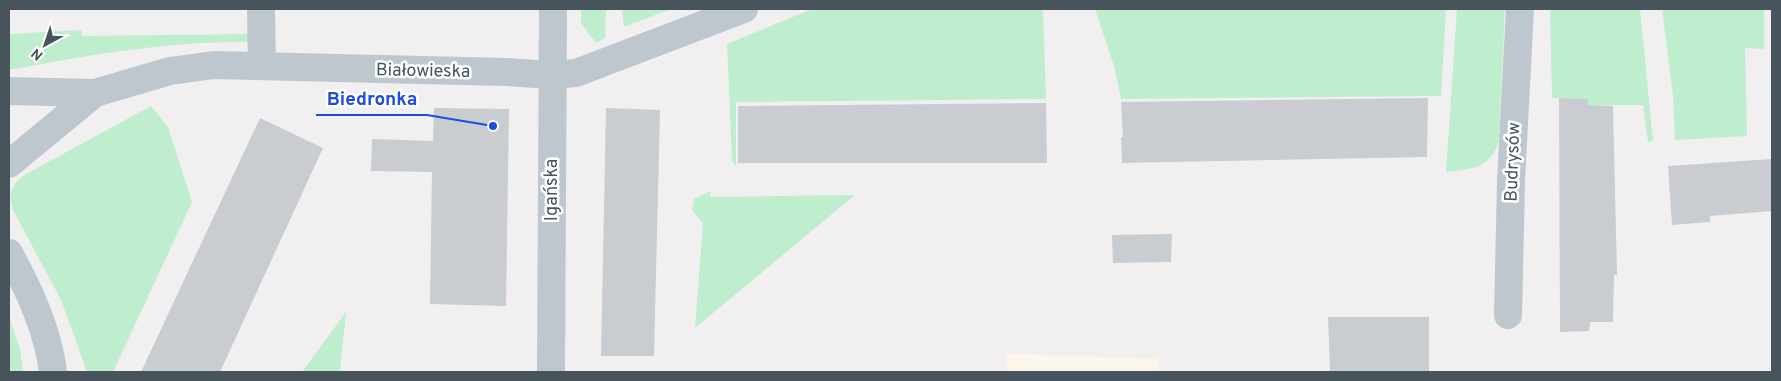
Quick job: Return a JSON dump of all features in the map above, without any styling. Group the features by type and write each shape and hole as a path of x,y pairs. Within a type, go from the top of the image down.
{"street":[{"path":"261,9 262,66"},
{"name":"Igańska","path":"551,372 554,9"},
{"name":"Białowieska","path":"9,91 95,93 189,67 262,66 506,72 552,75 576,73 596,67 744,9"},
{"name":"Budrysów","path":"1508,314 1511,171 1520,9"},
{"name":"Białowieska","path":"9,164 95,93"},
{"path":"9,253 27,286 42,326 51,356 53,372"}],"shaded area":[{"path":"1007,354 1158,359 1159,372 1007,372"}],"green space":[{"path":"581,9 606,9 605,38 596,43 581,23"},
{"path":"622,9 671,9 624,27"},
{"path":"812,9 1043,9 1046,99 736,102 736,167 732,160 727,44"},
{"path":"1095,9 1446,9 1441,96 1121,99 1114,66"},
{"path":"1457,9 1505,9 1499,141 1491,157 1479,166 1446,172"},
{"path":"1550,9 1640,9 1653,141 1648,142 1643,105 1588,105 1587,99 1552,98"},
{"path":"1662,9 1764,9 1764,49 1745,48 1747,136 1675,140 1673,95"},
{"path":"81,30 82,36 252,34 252,42 160,46 100,54 9,70 9,34"},
{"path":"151,106 168,127 192,202 113,372 87,372 61,300 13,210 11,194 17,182 26,174"},
{"path":"711,191 710,197 855,195 695,328 703,223 692,210 694,199"},
{"path":"346,312 340,372 302,372"},
{"path":"9,317 20,349 23,372 9,372"}],"building":[{"path":"1428,98 1427,157 1122,163 1121,102"},
{"path":"1559,98 1588,99 1588,105 1613,106 1617,275 1614,275 1613,322 1590,322 1589,331 1560,332"},
{"path":"1046,103 1047,163 738,163 738,106"},
{"path":"434,108 509,109 506,306 430,304 432,172 371,171 372,139 433,141"},
{"path":"606,108 660,110 654,356 601,356"},
{"path":"260,118 323,148 220,372 141,372"},
{"path":"1772,159 1772,211 1710,216 1710,222 1672,225 1668,166"},
{"path":"1172,234 1171,262 1113,263 1112,235"},
{"path":"1328,317 1429,317 1429,372 1330,372"}],"place":[{"name":"Biedronka","path":"493,126"}]}
